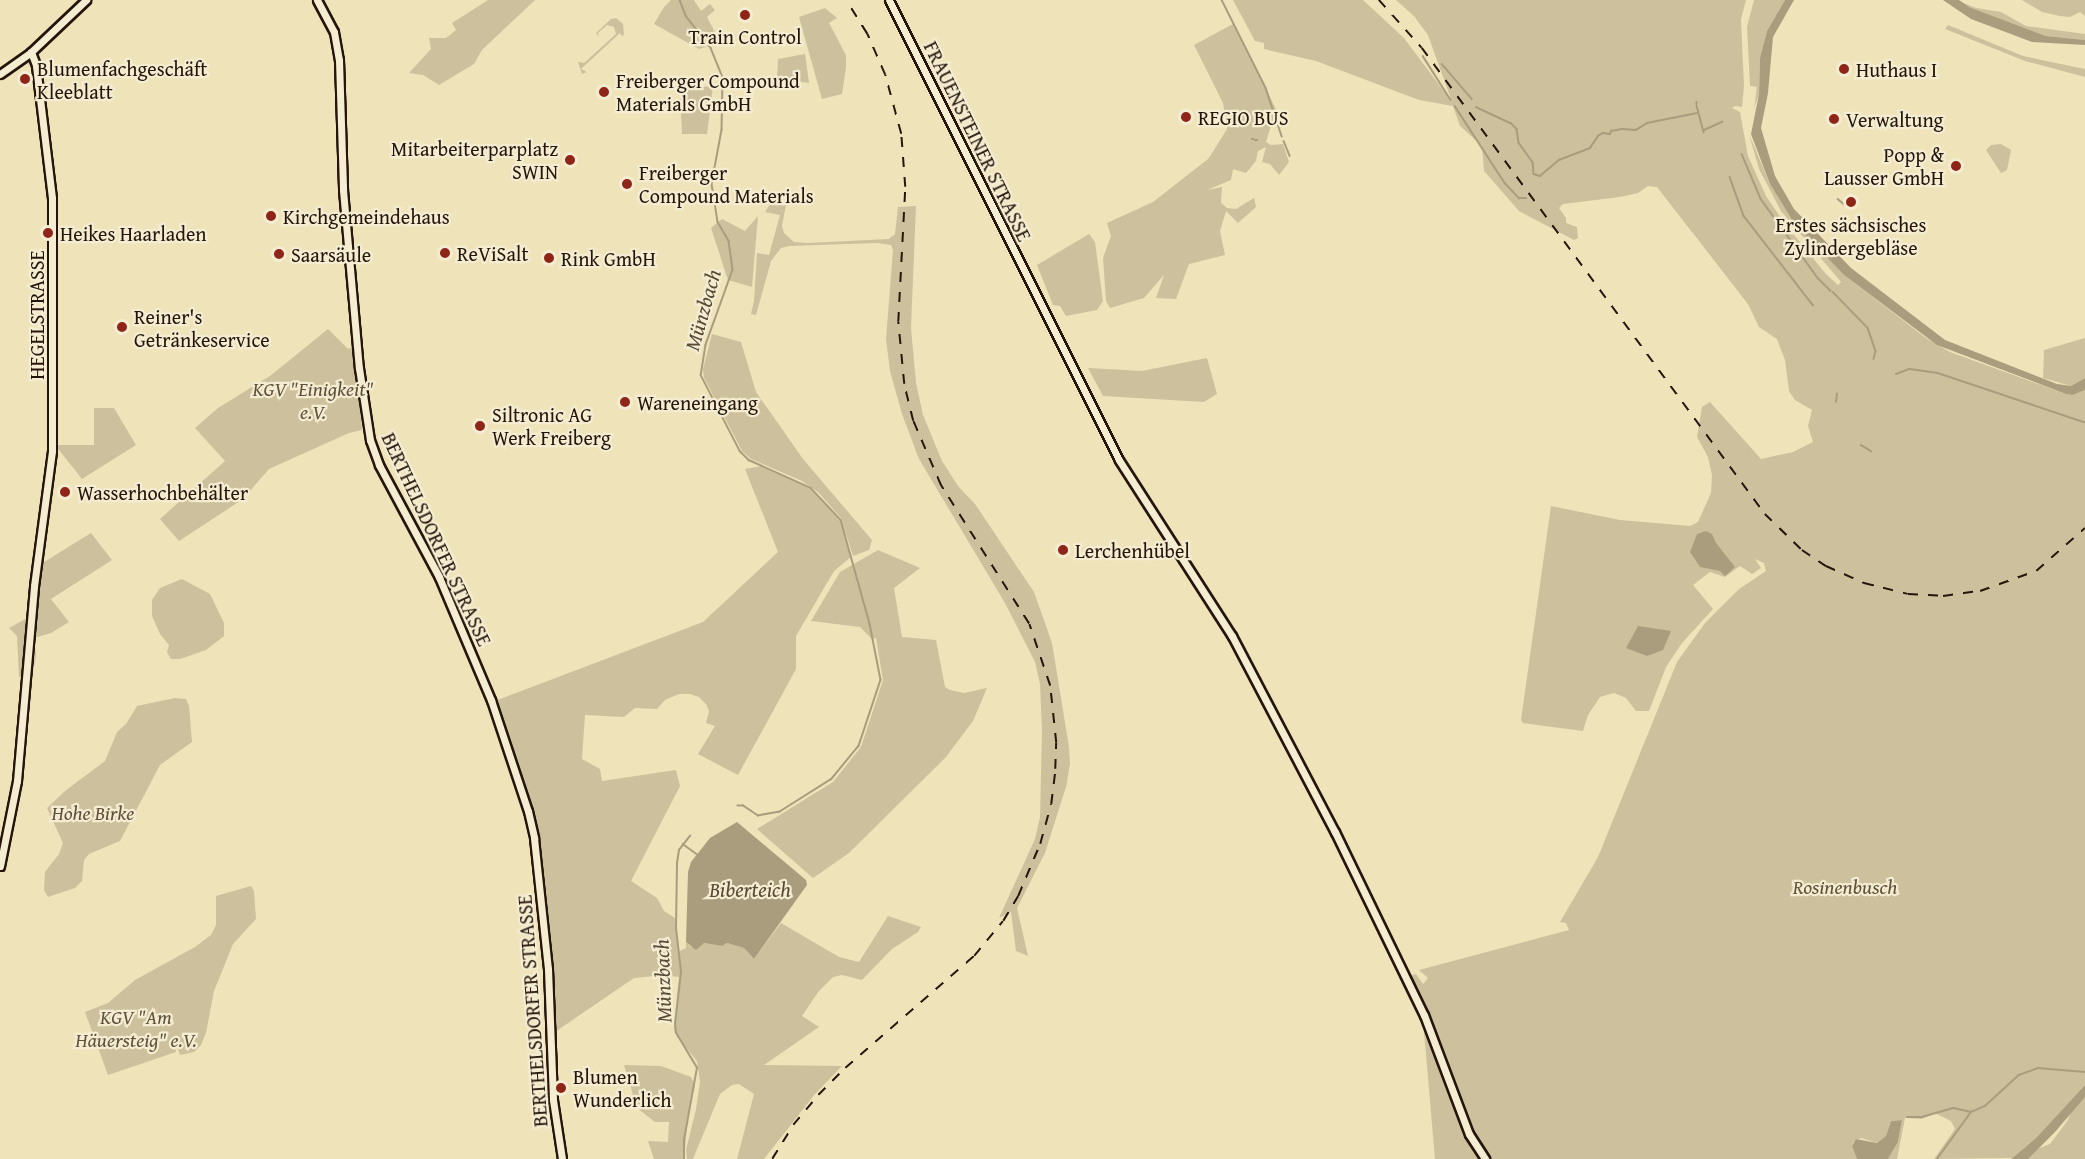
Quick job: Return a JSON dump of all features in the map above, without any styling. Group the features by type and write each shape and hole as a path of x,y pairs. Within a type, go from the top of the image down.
{"street":[{"path":"0,74 32,52 86,0"},
{"name":"BERTHELSDORFER STRASSE","path":"317,0 334,32 339,60 343,190 359,368 370,440 379,465 439,577 491,700 528,811 548,969 553,1100 562,1159"},
{"name":"FRAUENSTEINER STRASSE","path":"889,0 1119,460 1232,636 1335,832 1424,1015 1469,1134 1485,1159"},
{"name":"HEGELSTRASSE","path":"0,866 17,781 35,579 52,459 53,241 45,133 36,65 32,52"}],"green space":[{"path":"488,0 535,0 482,50 474,64 439,85 423,75 409,73 431,49 429,38 446,38 456,30 452,23"},
{"path":"671,0 694,0 701,11 710,4 715,10 707,17 716,34 709,37 712,45 699,49 654,24"},
{"name":"Rosinenbusch","path":"1233,0 1363,0 1404,38 1452,102 1428,35 1414,16 1396,0 1746,0 1741,19 1744,86 1742,107 1732,108 1740,112 1748,156 1766,196 1785,224 1826,274 1838,285 1841,282 1781,211 1759,169 1749,134 1770,184 1794,223 1844,275 1926,338 1950,352 2066,394 2073,395 2085,390 2085,1085 2036,1138 2012,1158 1934,1159 1955,1129 1951,1121 1935,1113 1922,1119 1905,1118 1897,1159 1888,1159 1898,1142 1902,1120 1891,1121 1886,1136 1877,1143 1861,1138 1854,1141 1852,1146 1857,1159 1488,1159 1474,1137 1435,1028 1410,976 1416,974 1423,984 1428,978 1419,970 1569,930 1566,923 1560,922 1598,857 1677,662 1705,623 1739,589 1766,571 1764,563 1755,559 1761,568 1752,574 1740,566 1725,577 1710,572 1693,585 1713,609 1682,643 1666,667 1649,711 1636,711 1626,698 1614,693 1600,697 1588,715 1583,731 1523,723 1521,720 1551,506 1620,520 1690,526 1698,522 1711,493 1712,475 1708,457 1697,437 1702,407 1710,402 1761,459 1793,452 1813,442 1808,426 1812,410 1795,400 1789,391 1785,360 1777,339 1759,327 1748,304 1657,187 1648,186 1638,193 1620,197 1563,204 1559,208 1566,218 1566,223 1577,227 1578,238 1574,240 1519,211 1484,171 1482,146 1460,126 1453,106 1419,100 1316,61 1264,49 1264,43 1255,41"},
{"path":"1754,0 1785,0 1767,31 1760,58 1759,94 1754,108 1757,87 1750,86 1747,27"},
{"path":"2022,0 2085,0 2085,16 2080,12 2070,17 2042,12"},
{"path":"1961,2 1976,8 2001,12 2026,26 2085,34 2085,40 2046,36 1969,7"},
{"path":"825,8 837,18 829,23 846,55 846,67 842,94 822,99 799,17"},
{"path":"616,18 623,24 624,35 620,33 581,69 587,72 582,74 578,62 584,63 616,34 614,27 607,25 598,33 599,37 596,33 611,19"},
{"path":"1233,24 1276,109 1266,142 1271,145 1283,144 1289,162 1279,175 1270,164 1262,162 1266,147 1258,151 1256,161 1246,173 1233,169 1231,180 1207,190 1222,187 1221,203 1227,208 1236,209 1254,198 1256,207 1238,223 1226,211 1220,231 1225,255 1189,264 1176,299 1156,298 1164,275 1144,298 1110,308 1106,301 1103,258 1111,236 1107,223 1153,202 1208,159 1214,150 1227,129 1223,103 1194,45"},
{"path":"1948,25 2023,56 2085,69 2085,77 2025,61 1945,29"},
{"path":"805,54 809,83 777,78 778,59"},
{"path":"713,86 707,134 682,134 680,89"},
{"path":"2001,144 2011,150 2007,170 2001,173 1986,150 1991,145"},
{"path":"770,204 786,205 782,226 784,233 794,242 807,243 889,239 895,234 898,207 916,206 911,328 916,383 923,415 942,461 958,486 975,504 1034,592 1052,643 1069,747 1070,764 1066,787 1045,853 1017,908 1028,956 1016,951 1011,912 999,918 1035,839 1040,817 1042,731 1040,684 1035,662 1005,603 919,459 902,414 890,371 886,339 893,250 891,245 877,243 781,248 771,261 756,315 751,314 757,253 769,255 780,215 765,212"},
{"path":"758,216 752,287 728,280 711,228 722,219 745,231"},
{"path":"1089,234 1095,242 1103,301 1097,310 1066,316 1060,306 1053,305 1037,265"},
{"name":"KGV \"Einigkeit\" e.V.","path":"328,329 348,349 357,345 357,376 362,430 349,433 269,469 243,499 179,541 160,519 225,461 195,428 218,408 270,376"},
{"path":"712,334 741,342 756,392 803,459 872,540 869,550 853,556 841,518 818,492 802,481 751,459 742,451 704,378 703,369"},
{"path":"2085,338 2085,378 2071,386 2043,378 2044,350"},
{"path":"1207,358 1217,394 1204,402 1103,396 1088,368 1142,371"},
{"path":"94,408 114,408 136,445 82,479 55,445 94,445"},
{"path":"762,466 801,483 816,493 843,524 851,557 834,571 796,636 796,669 738,775 698,754 715,726 706,723 709,711 706,704 699,697 690,694 679,694 665,700 657,709 635,708 624,717 585,715 582,759 600,769 602,781 676,770 680,786 631,881 657,898 664,911 675,918 678,952 686,948 686,942 691,947 704,943 722,946 727,943 744,948 754,959 781,923 839,957 859,962 888,916 921,927 918,932 892,949 862,980 842,975 833,977 818,992 802,1016 819,1027 764,1065 842,1066 815,1094 764,1159 737,1159 754,1094 739,1084 732,1085 720,1094 693,1159 687,1159 686,1150 700,1082 697,1061 677,1037 674,1029 679,977 664,975 634,978 552,1034 545,902 533,819 495,701 703,622 778,552 745,469"},
{"path":"91,533 112,560 51,599 69,622 51,633 34,638 36,656 32,677 19,677 17,636 9,628 27,618 34,618 41,564"},
{"path":"878,550 920,568 894,588 902,637 936,640 945,687 950,690 964,693 987,688 973,721 946,757 849,853 813,878 757,829 833,782 861,747 883,680 876,638 872,639 860,627 811,621 840,572"},
{"path":"182,579 210,594 224,623 224,636 206,650 180,659 171,659 167,652 169,645 160,634 152,616 152,600 160,588"},
{"name":"Hohe Birke","path":"175,698 186,699 189,706 192,742 160,765 120,841 89,854 84,860 82,881 75,888 48,897 44,890 45,872 59,854 63,843 47,808 65,791 105,761 117,732 126,724 137,706"},
{"name":"KGV \"Am Häuersteig\" e.V.","path":"251,886 254,891 256,919 233,944 214,991 206,1033 201,1045 194,1052 180,1055 173,1036 176,1052 108,1075 85,1012 108,1003 135,980 195,947 211,935 216,925 216,896"},
{"path":"1423,1020 1466,1134 1479,1159 1435,1159"},
{"path":"624,1065 661,1066 691,1077 695,1085 688,1116 684,1159 654,1159 648,1141 668,1142 669,1122 655,1122 637,1108"},
{"path":"2085,1097 2085,1159 2028,1159 2037,1149 2050,1144 2068,1120 2071,1111"}],"water":[{"path":"1785,0 1794,0 1773,37 1768,93 1761,128 1775,176 1794,209 1851,268 1945,340 2057,384 2071,386 2085,378 2085,390 2073,395 2066,394 1937,345 1844,275 1794,223 1770,184 1751,134 1759,94 1760,58 1767,31"},
{"path":"1943,0 1959,0 1969,7 2046,36 2085,40 2085,45 2032,42 1971,19"},
{"path":"1706,531 1712,534 1716,543 1735,567 1725,576 1720,571 1700,567 1690,552 1697,534"},
{"path":"1638,626 1671,631 1663,650 1647,656 1626,648"},
{"name":"Biberteich","path":"737,822 806,880 807,885 754,959 744,948 727,943 722,946 704,943 696,950 686,942 688,872 691,862 710,838"},
{"path":"2085,1085 2085,1097 2028,1159 2011,1159 2036,1138"},
{"path":"1902,1120 1898,1142 1888,1159 1857,1159 1852,1146 1856,1139 1877,1143 1886,1136 1891,1121"}],"waterway":[{"name":"Münzbach","path":"680,0 686,16 711,48 723,78 722,130 712,184 718,222 729,241 733,270 706,345 701,375 740,451 749,460 811,488 841,520 870,624 881,680 859,746 832,779 780,812 758,816 743,806 738,806"},
{"path":"1222,0 1266,88 1282,136"},
{"path":"1423,56 1451,100"},
{"path":"1442,64 1472,99"},
{"path":"1455,106 1505,183 1519,198 1526,198"},
{"path":"1697,106 1704,132"},
{"path":"1476,107 1511,123 1517,129 1519,143 1533,162 1534,174 1540,176 1559,160 1590,148 1598,136 1603,133 1610,134 1611,131 1622,129 1636,130 1647,123 1697,113"},
{"path":"1704,130 1722,122"},
{"path":"1284,141 1290,156"},
{"path":"1742,154 1761,199 1818,278 1831,291"},
{"path":"1730,177 1744,216 1813,305"},
{"path":"1838,199 1844,204"},
{"path":"1833,292 1868,328 1876,351 1874,359"},
{"path":"1896,374 1910,369 1938,373 2084,422"},
{"path":"1836,402 1837,394"},
{"path":"1861,445 1871,451"},
{"name":"Münzbach","path":"684,1159 684,1140 697,1068 676,1033 675,1024 681,972 676,928 677,863 679,850 690,836"},
{"path":"683,844 697,854"},
{"path":"1937,1159 1971,1112 1985,1106 2019,1075 2038,1068 2085,1072"},
{"path":"1907,1117 1922,1117 1954,1108 1971,1112"}],"railway":[{"path":"772,1159 793,1125 818,1095 845,1068 974,956 1003,921 1018,896 1040,844 1051,804 1055,769 1056,743 1050,686 1029,624 941,486 913,421 904,384 898,322 905,187 901,134 885,75 867,34 846,0"},
{"path":"1379,0 1422,48 1765,514 1802,550 1826,566 1864,583 1908,594 1943,596 1980,591 2036,571 2085,528"}],"place":[{"name":"Train Control","path":"745,15"},
{"name":"Huthaus I","path":"1844,69"},
{"name":"Blumenfachgeschäft Kleeblatt","path":"25,79"},
{"name":"Freiberger Compound Materials GmbH","path":"604,92"},
{"name":"REGIO BUS","path":"1186,117"},
{"name":"Verwaltung","path":"1834,119"},
{"name":"Mitarbeiterparplatz SWIN","path":"570,160"},
{"name":"Popp & Lausser GmbH","path":"1956,166"},
{"name":"Freiberger Compound Materials","path":"627,184"},
{"name":"Erstes sächsisches Zylindergebläse","path":"1851,202"},
{"name":"Kirchgemeindehaus","path":"271,216"},
{"name":"Heikes Haarladen","path":"48,233"},
{"name":"ReViSalt","path":"445,253"},
{"name":"Saarsäule","path":"279,254"},
{"name":"Rink GmbH","path":"549,258"},
{"name":"Reiner's Getränkeservice","path":"122,327"},
{"name":"Wareneingang","path":"625,402"},
{"name":"Siltronic AG Werk Freiberg","path":"480,426"},
{"name":"Wasserhochbehälter","path":"65,492"},
{"name":"Lerchenhübel","path":"1063,550"},
{"name":"Blumen Wunderlich","path":"561,1088"}]}
